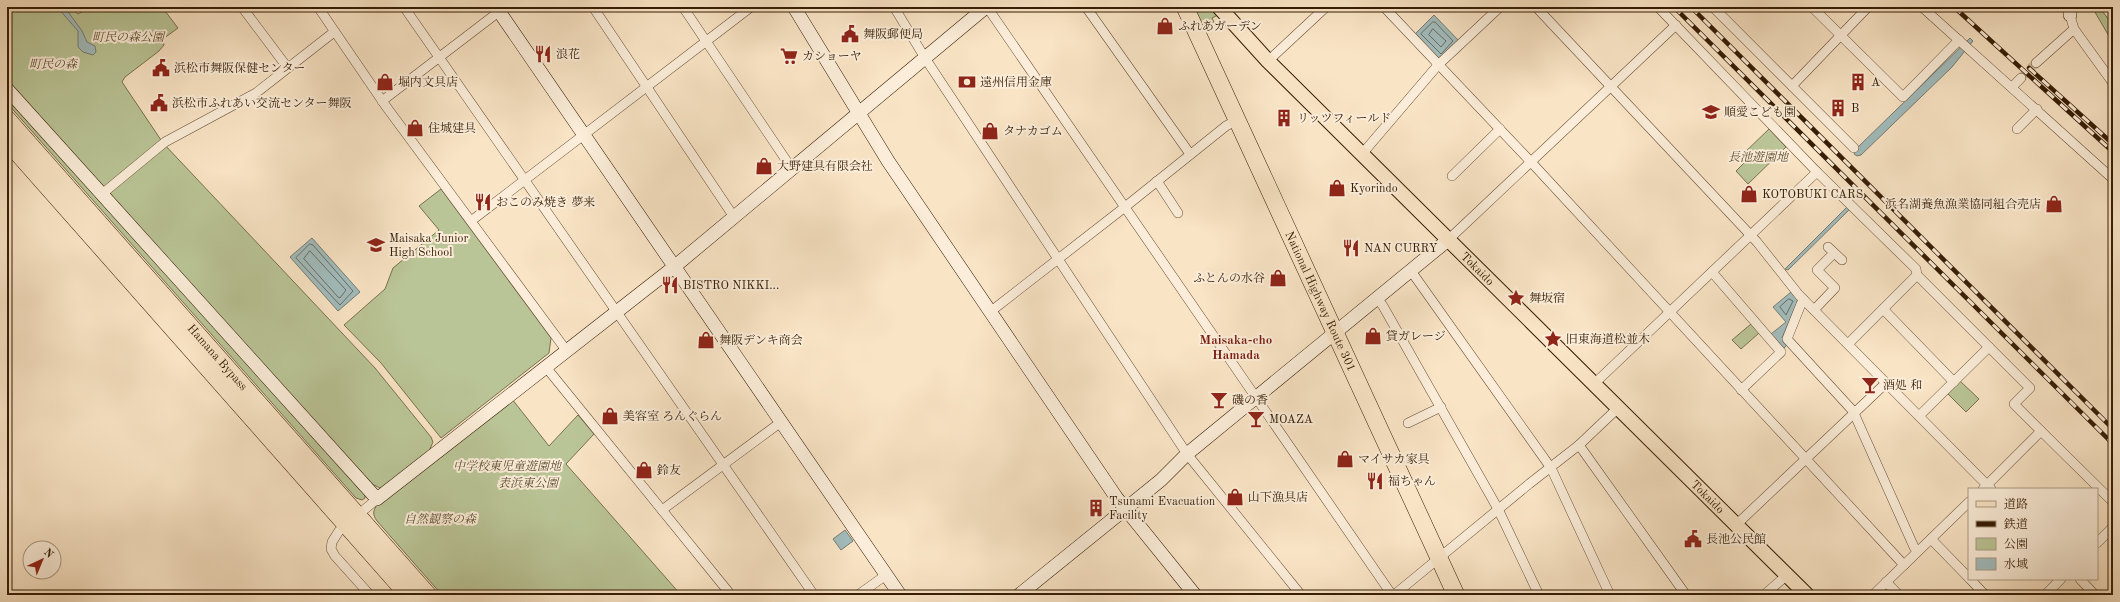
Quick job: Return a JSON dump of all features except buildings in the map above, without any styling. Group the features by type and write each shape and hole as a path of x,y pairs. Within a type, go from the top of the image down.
{"highway":[{"name":"National Highway Route 301","path":"1185,7 1456,595"},
{"name":"Hamana Bypass","path":"7,119 428,595"},
{"name":"Hamana Bypass","path":"7,141 408,595"}],"main road":[{"name":"Tokaido","path":"1219,7 1268,61 1806,595"}],"street":[{"path":"242,7 287,67"},
{"path":"318,7 382,101 566,350"},
{"path":"404,7 438,58 814,595"},
{"path":"593,7 734,217"},
{"path":"683,7 792,168"},
{"path":"471,221 751,7"},
{"path":"794,7 888,161 990,312 1125,509 1195,595"},
{"path":"894,7 924,58 1187,454 1301,595"},
{"path":"365,509 545,366 674,267 987,7 1393,595 1579,445 1618,408"},
{"path":"1086,7 1190,154"},
{"path":"1268,61 1326,7"},
{"path":"1385,7 1531,162 1805,460 1904,565"},
{"path":"1362,154 1438,65 1500,7"},
{"path":"1536,7 1750,235 1804,300 1919,416 1987,488 2041,431"},
{"path":"1658,7 1817,172 1916,269 1917,275 2030,388 2014,404 2113,502"},
{"path":"1713,7 1854,148"},
{"path":"1812,7 1903,96 1963,44"},
{"path":"1792,86 1868,7"},
{"path":"1922,7 2113,179"},
{"path":"382,101 500,9 674,267 900,595"},
{"path":"2070,11 2074,29 2113,83"},
{"path":"1019,595 1161,480 1187,454 1448,240 1676,25"},
{"path":"2036,63 2074,29"},
{"path":"102,194 165,142 256,93 287,67 334,32"},
{"path":"2012,87 2021,78"},
{"path":"7,89 377,499"},
{"path":"2017,129 2037,109"},
{"path":"990,312 1058,260 1226,126 1238,120"},
{"path":"1452,176 1500,129"},
{"path":"1594,384 1817,172"},
{"path":"1157,181 1178,213"},
{"path":"1814,310 1835,288 1817,270 1831,250 1842,260"},
{"path":"1411,271 1551,468 1610,595"},
{"path":"1712,272 1781,352 1741,390"},
{"path":"1848,344 1917,275"},
{"path":"1377,298 1498,509 1539,595"},
{"path":"1804,300 1800,304 1787,339 1854,414 1914,548 1917,551"},
{"path":"1883,309 1954,382"},
{"path":"1919,416 1989,347"},
{"path":"545,366 731,595"},
{"path":"1736,525 1886,384"},
{"path":"1408,423 1441,408"},
{"path":"662,510 781,422"},
{"path":"1579,445 1686,595"},
{"path":"1873,595 1968,503"},
{"path":"2098,542 2113,527"},
{"path":"339,532 332,542 333,553 370,595"},
{"path":"1932,539 1968,577"},
{"path":"858,595 886,574"},
{"path":"1764,595 1787,575"},
{"path":"1971,580 1985,595"},
{"path":"2045,595 2060,580"},
{"path":"2081,580 2095,595"},
{"path":"1886,582 1899,595"}],"green space":[{"name":"町民の森","path":"7,7 70,7 78,14 90,7 162,7 178,28 163,39 164,45 159,51 125,77 122,82 163,143 375,368 431,437 433,442 429,451 385,486 380,488 370,483 7,81 7,22 10,15"},
{"path":"1192,7 1213,7 1220,14 1212,18 1214,22 1208,25 1205,30"},
{"path":"2092,7 2099,7 2113,25 2113,43"},
{"path":"7,97 365,495 365,498 362,500 356,498 7,103"},
{"name":"長池遊園地","path":"1769,129 1786,147 1748,184 1736,171 1746,161 1741,156"},
{"path":"441,189 551,338 549,353 441,438 381,363 344,325 385,289 393,268 439,230 419,206"},
{"path":"1751,324 1759,333 1741,349 1732,340"},
{"path":"1960,381 1979,399 1966,412 1947,393"},
{"path":"512,399 549,446 578,415 594,434 566,464 681,595 442,595 377,521 374,516 374,512 378,504"}],"water":[{"path":"57,7 66,7 82,31 87,42 95,46 96,52 93,55 83,52 78,47 78,31"},
{"path":"1434,15 1460,42 1438,59 1415,34"},
{"path":"1970,38 1973,41 1952,67 1861,155 1857,156 1854,154 1856,149"},
{"path":"1848,206 1851,208 1788,270 1785,269"},
{"path":"312,238 360,292 338,311 290,257"},
{"path":"1791,292 1798,300 1782,338 1788,344 1783,349 1771,334 1786,322 1773,307"},
{"path":"845,530 853,541 841,550 833,539"}],"tunnel":[{"path":"2021,78 2036,63"}],"railway":[{"path":"1674,7 2113,444"},
{"path":"1691,7 2113,429"},
{"path":"1954,7 2113,152"},
{"path":"2029,68 2113,144"}],"place":[{"name":"ふれあガーデン","path":"1165,26"},
{"name":"舞阪郵便局","path":"850,34"},
{"name":"浪花","path":"543,54"},
{"name":"カショーヤ","path":"789,56"},
{"name":"浜松市舞阪保健センター","path":"161,68"},
{"name":"堀内文具店","path":"385,82"},
{"name":"遠州信用金庫","path":"967,82"},
{"name":"A","path":"1858,82"},
{"name":"浜松市ふれあい交流センター舞阪","path":"159,103"},
{"name":"B","path":"1838,108"},
{"name":"順愛こども園","path":"1711,112"},
{"name":"リッツフィールド","path":"1284,118"},
{"name":"住城建具","path":"415,128"},
{"name":"タナカゴム","path":"990,131"},
{"name":"大野建具有限会社","path":"764,166"},
{"name":"Kyorindo","path":"1337,188"},
{"name":"KOTOBUKI CARS","path":"1749,194"},
{"name":"おこのみ焼き 夢来","path":"483,202"},
{"name":"浜名湖養魚漁業協同組合売店","path":"2054,204"},
{"name":"Maisaka Junior High School","path":"376,245"},
{"name":"NAN CURRY","path":"1351,248"},
{"name":"ふとんの水谷","path":"1278,278"},
{"name":"BISTRO NIKKI...","path":"670,285"},
{"name":"舞坂宿","path":"1516,298"},
{"name":"貸ガレージ","path":"1373,336"},
{"name":"旧東海道松並木","path":"1553,339"},
{"name":"舞阪デンキ商会","path":"706,340"},
{"name":"酒処 和","path":"1870,385"},
{"name":"磯の香","path":"1219,400"},
{"name":"美容室 ろんぐらん","path":"610,416"},
{"name":"MOAZA","path":"1256,419"},
{"name":"マイサカ家具","path":"1345,459"},
{"name":"鈴友","path":"644,470"},
{"name":"福ちゃん","path":"1375,481"},
{"name":"山下漁具店","path":"1235,497"},
{"name":"Tsunami Evacuation Facility","path":"1096,508"},
{"name":"長池公民館","path":"1693,539"}],"district":[{"name":"Maisaka-cho Hamada","path":"1236,346"}],"park label":[{"name":"町民の森公園","path":"128,37"},
{"name":"中学校東児童遊園地","path":"507,466"},
{"name":"表浜東公園","path":"528,483"},
{"name":"自然観察の森","path":"440,519"}]}
